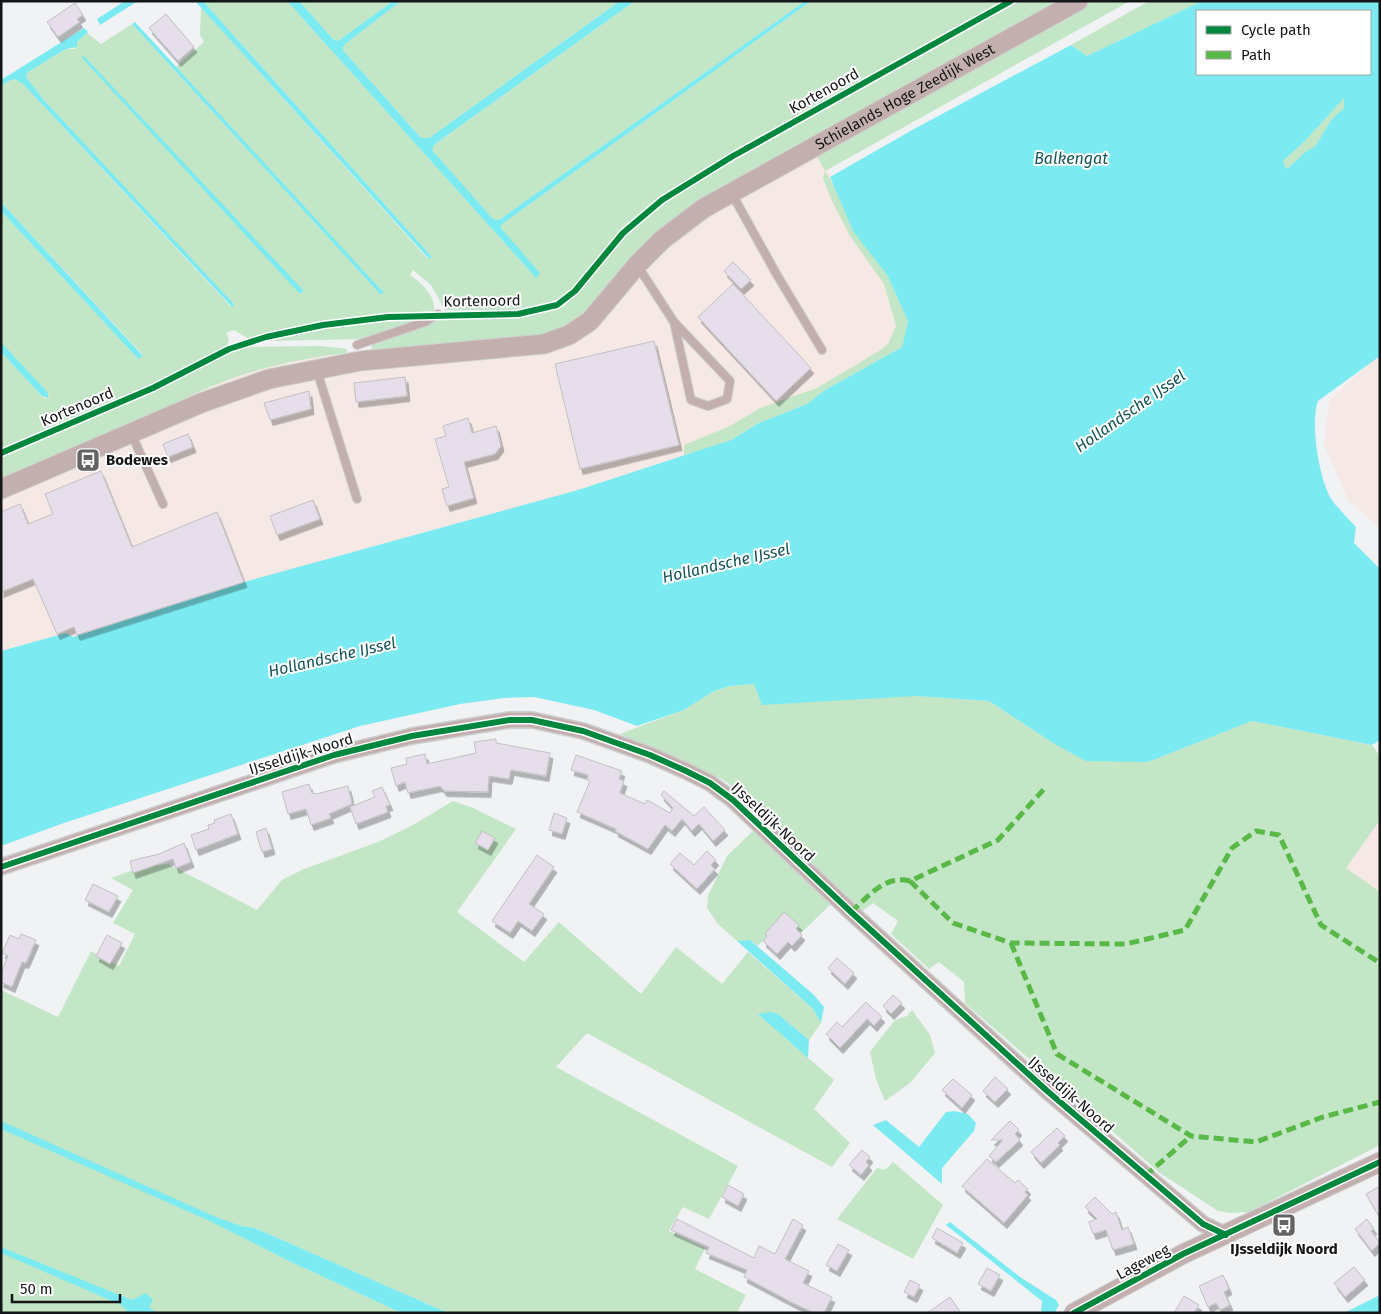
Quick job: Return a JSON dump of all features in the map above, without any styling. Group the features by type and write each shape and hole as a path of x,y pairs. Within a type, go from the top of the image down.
{"street":[{"name":"Schielands Hoge Zeedijk West","path":"732,193 1078,1"},
{"path":"1,489 233,390 269,379 360,361 544,344 569,335 590,321 637,265 678,226 732,193"},
{"name":"IJsseldijk-Noord","path":"1,867 334,755 412,736 510,720 541,721 583,730 668,763 710,783 733,800 1046,1090 1203,1224 1226,1236"},
{"path":"1226,1236 1380,1162"},
{"name":"Lageweg","path":"1074,1313 1183,1254 1226,1236"}],"lane":[{"path":"732,193 776,275 822,350"},
{"path":"637,265 674,322 730,382 727,399 708,406 691,400 674,322"},
{"path":"357,345 426,322 438,314"},
{"path":"316,369 357,499"},
{"path":"131,433 163,504"}],"shaded area":[{"path":"805,139 873,233 944,337 767,437 1,658 1,478 255,367 342,352 553,330"},
{"path":"1380,353 1380,528 1348,500 1324,444 1329,401"},
{"path":"1380,813 1380,904 1338,874"}],"green space":[{"path":"203,1 287,1 536,278 501,228 501,225 811,1 1004,1 732,153 660,196 620,231 566,296 540,306 514,310 445,310 431,285 413,270 410,275 430,295 433,300 434,311 341,320 249,339 234,330 226,333 229,339 227,346 140,391 1,449 1,352 42,396 46,399 49,395 1,342 1,211 138,359 143,355 1,202 1,85 14,79 22,83 231,307 234,306 44,100 26,77 27,72 66,49 75,49 77,42 87,33 101,44 132,24 380,294 383,293 176,67 204,42 200,35 201,7 426,257 429,259 432,257","holes":["83,56 302,290 302,293"]},
{"path":"299,1 393,1 338,41 333,39"},
{"path":"401,1 620,1 429,138 421,138 343,50 344,45"},
{"path":"635,1 805,1 499,220 493,219 431,150 435,144"},
{"path":"1020,1 1065,1 701,202 590,311 565,328 537,337 371,351 372,345 382,339 426,326 442,316 513,317 542,313 564,306 586,284 624,236 639,221 664,202 737,159"},
{"path":"1092,1 1130,1 825,171 816,155"},
{"path":"1149,1 1202,1 1087,56 1071,45"},
{"path":"1344,97 1344,108 1331,120 1315,148 1311,149 1286,169 1283,161 1304,142"},
{"path":"825,171 887,275 908,321 902,347 825,390 807,404 759,423 731,440 684,457 684,445 730,426 760,408 817,388 888,344 896,326 884,284 850,236 823,179"},
{"path":"425,318 361,339 268,341 327,328"},
{"path":"321,346 347,349 347,353 277,365 232,378 1,481 1,457 155,391 234,350 244,347"},
{"path":"754,684 989,701 1053,743 1148,762 1252,721 1372,745 1380,756 1380,820 1346,868 1380,892 1380,1145 1249,1212 1230,1213 1218,1211 1160,1173 965,1003 964,982 939,962 929,969 891,934 898,921 873,903 861,912 744,794 720,778 620,734 684,710 714,691 730,686"},
{"path":"453,801 473,808 516,829 457,912 524,962 559,922 641,994 676,947 722,984 748,952 813,1009 821,1023 809,1040 778,1014 761,1013 786,1039 834,1080 814,1109 850,1143 832,1167 587,1033 556,1067 738,1166 709,1219 683,1207 669,1231 705,1248 695,1269 746,1295 737,1313 448,1313 255,1228 213,1222 291,1262 402,1313 1,1313 1,990 58,1017 91,951 119,966 135,934 113,923 133,890 111,878 142,867 168,864 257,910 282,880 304,869 378,842 413,825"},
{"path":"755,829 831,904 802,932 784,917 758,946 750,940 737,941 717,923 707,908 708,896 727,856"},
{"path":"912,1010 930,1035 935,1053 910,1083 885,1101 876,1079 870,1052 895,1020 907,1016"},
{"path":"893,1162 943,1205 913,1259 837,1219 877,1168 885,1170"}],"water":[{"path":"125,1 138,1 100,25 97,19"},
{"path":"195,1 203,1 432,257 429,259"},
{"path":"287,1 299,1 333,39 338,41 393,1 401,1 344,45 343,50 421,138 429,138 620,1 635,1 435,144 432,150 493,219 499,220 805,1 811,1 501,225 501,228 540,273 536,278"},
{"path":"1202,1 1380,1 1380,356 1318,401 1315,437 1327,491 1335,504 1356,527 1354,543 1380,569 1380,740 1372,745 1252,721 1148,762 1086,761 1053,743 989,701 916,696 762,705 754,684 730,686 714,691 684,710 637,726 594,710 534,697 504,698 460,704 360,726 61,824 1,846 1,651 66,633 73,637 244,582 578,490 731,440 759,423 807,404 825,390 902,347 908,321 887,275 853,231 830,177 914,129 1071,45 1087,56","holes":["1344,98 1344,108 1331,120 1315,147 1307,151 1286,169 1283,161 1304,142"]},
{"path":"135,22 384,293 380,294 132,24"},
{"path":"84,28 88,32 77,42 77,47 66,49 28,72 26,77 44,100 234,306 232,307 22,83 14,79 1,85 1,80"},
{"path":"83,55 303,290 302,293 299,293 82,58"},
{"path":"1,202 143,356 138,359 1,211"},
{"path":"1,342 48,393 48,398 42,396 1,352"},
{"path":"750,940 814,995 824,1007 821,1023 813,1009 737,941"},
{"path":"770,1012 778,1014 809,1040 808,1058 758,1014"},
{"path":"954,1111 968,1114 976,1123 974,1131 942,1168 942,1184 873,1125 886,1120 919,1147 946,1112"},
{"path":"1,1121 216,1217 241,1226 255,1228 448,1313 402,1313 291,1262 212,1222 1,1129"},
{"path":"950,1222 1020,1277 1056,1300 1059,1305 1055,1312 1041,1313 1042,1301 946,1225"},
{"path":"1,1247 132,1300 146,1293 153,1300 149,1307 156,1313 124,1313 127,1310 119,1304 1,1253"},
{"path":"1380,1295 1380,1313 1342,1313 1348,1311"}],"building":[{"path":"75,3 83,15 77,19 80,22 58,37 47,22"},
{"path":"166,14 194,47 178,61 149,28"},
{"path":"733,262 751,280 741,289 724,271"},
{"path":"733,284 811,368 776,401 698,317"},
{"path":"654,341 679,445 580,469 555,364"},
{"path":"405,377 407,396 356,402 354,383"},
{"path":"309,391 311,409 270,420 264,403"},
{"path":"468,418 472,433 496,426 501,446 495,454 464,462 474,498 447,506 442,489 449,487 435,439 446,436 443,426"},
{"path":"188,434 193,447 168,457 163,444"},
{"path":"101,471 132,547 217,512 244,582 77,635 74,627 57,634 33,579 1,592 1,512 20,504 28,524 53,514 45,494"},
{"path":"313,500 320,519 277,535 270,516"},
{"path":"496,739 496,743 550,753 546,776 511,770 509,779 489,776 488,792 444,791 440,786 408,793 405,782 396,786 391,768 407,764 406,758 425,754 427,764 476,753 474,742"},
{"path":"576,755 622,771 619,779 624,781 620,793 645,804 647,800 670,813 673,808 661,795 664,791 694,816 704,807 725,830 713,841 699,824 692,831 682,819 672,831 665,825 648,849 615,831 616,829 577,812 590,781 587,780 588,775 571,770"},
{"path":"309,784 312,793 316,794 348,786 352,804 329,814 331,818 311,825 306,809 288,814 282,792"},
{"path":"382,787 390,805 386,806 388,812 356,824 350,807 375,797 372,791"},
{"path":"554,813 567,818 562,834 549,830"},
{"path":"231,814 238,834 196,850 191,835 209,829 208,825 215,823 214,820"},
{"path":"266,828 272,849 262,852 256,832"},
{"path":"482,831 495,838 488,850 475,843"},
{"path":"184,843 191,862 176,868 173,859 133,873 130,861 159,854"},
{"path":"707,851 716,860 711,865 715,869 697,889 670,864 680,853 694,865"},
{"path":"537,855 554,867 529,904 544,914 532,931 518,921 510,933 492,921"},
{"path":"93,884 118,896 109,912 85,900"},
{"path":"784,912 799,925 796,929 802,935 792,946 788,942 777,954 763,941 767,936 765,934"},
{"path":"21,934 36,940 26,963 22,962 12,987 1,982 1,973 8,956 2,953 10,935 19,939"},
{"path":"107,935 122,943 110,964 96,956"},
{"path":"837,958 854,973 845,984 828,968"},
{"path":"893,995 902,1003 891,1014 883,1006"},
{"path":"866,1002 882,1017 874,1026 867,1019 840,1048 826,1034 837,1022 842,1027"},
{"path":"995,1077 1008,1089 995,1102 983,1091"},
{"path":"953,1079 972,1095 962,1108 942,1090"},
{"path":"1010,1121 1019,1130 1015,1134 1020,1140 996,1162 989,1156 1003,1140 991,1140"},
{"path":"1057,1128 1065,1136 1058,1143 1060,1145 1041,1163 1031,1152"},
{"path":"862,1150 870,1157 866,1162 869,1165 861,1175 849,1165"},
{"path":"987,1159 1015,1183 1018,1180 1028,1189 1025,1192 1028,1195 1004,1223 962,1186"},
{"path":"728,1185 744,1194 738,1206 722,1197"},
{"path":"1380,1186 1380,1218 1366,1194"},
{"path":"1095,1197 1112,1214 1116,1212 1122,1230 1128,1227 1134,1244 1113,1250 1106,1230 1093,1234 1089,1222 1097,1219 1085,1207"},
{"path":"677,1219 754,1258 759,1246 775,1254 793,1219 803,1225 785,1259 809,1271 803,1283 832,1297 824,1313 814,1313 793,1303 744,1277 747,1270 706,1253 709,1247 671,1230"},
{"path":"1367,1219 1374,1229 1371,1231 1380,1243 1372,1251 1355,1229"},
{"path":"937,1228 963,1243 957,1253 932,1238"},
{"path":"838,1244 849,1250 837,1271 826,1265"},
{"path":"1354,1267 1365,1280 1345,1297 1334,1283"},
{"path":"987,1268 1000,1275 991,1291 978,1284"},
{"path":"1223,1275 1229,1289 1224,1292 1230,1305 1220,1310 1216,1303 1208,1307 1199,1286"},
{"path":"910,1280 920,1285 914,1297 904,1292"},
{"path":"1184,1296 1199,1305 1194,1313 1174,1313"},
{"path":"950,1297 961,1313 927,1313"}],"marked path":[{"path":"851,912 885,884 901,880 910,881 998,840 1045,788"},
{"path":"910,881 953,923 1011,943 1126,944 1185,930 1232,848 1256,831 1279,835 1321,925 1380,963"},
{"path":"1011,943 1057,1054 1191,1136 1256,1142 1323,1117 1380,1102"},
{"path":"1145,1176 1191,1136"}],"cycle path":[{"name":"Kortenoord","path":"1,453 153,388 229,349 266,337 323,325 388,317 518,314 557,305 575,291 623,233 662,200 733,156 1011,1"},
{"path":"1,867 334,755 412,736 510,720 532,720 583,731 650,755 686,771 710,783 733,800 851,912 1046,1090 1203,1224 1226,1235"},
{"path":"1074,1313 1183,1254 1380,1162"}],"place":[{"name":"Bodewes","path":"88,460"},
{"name":"IJsseldijk Noord","path":"1284,1225"}],"water label":[{"name":"Balkengat","path":"1071,158"},
{"name":"Hollandsche IJssel","path":"1130,411"},
{"name":"Hollandsche IJssel","path":"726,563"},
{"name":"Hollandsche IJssel","path":"332,657"}]}
